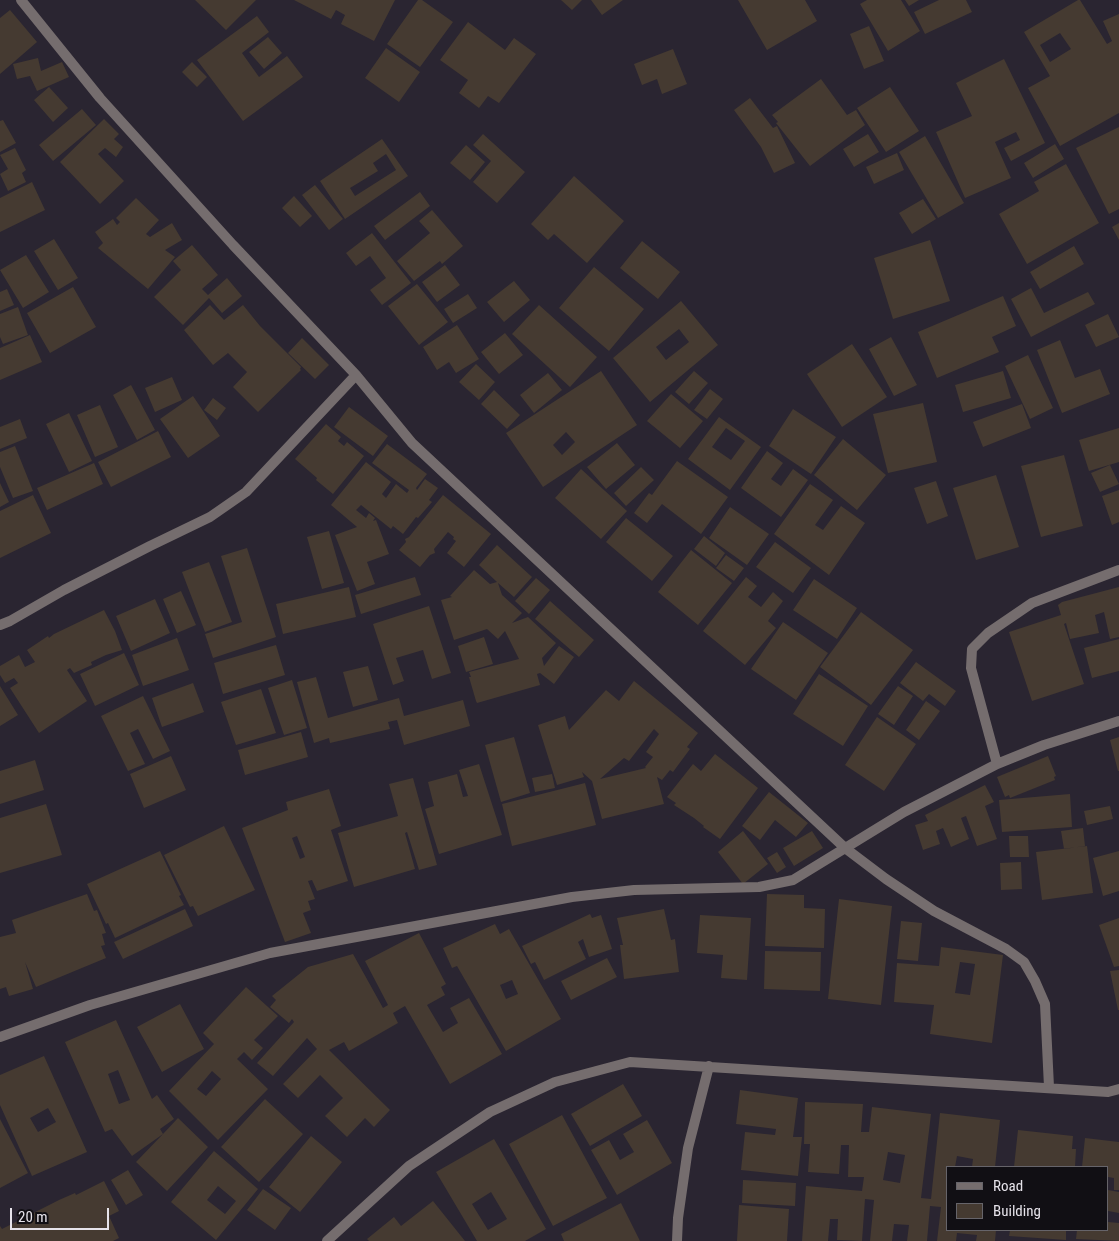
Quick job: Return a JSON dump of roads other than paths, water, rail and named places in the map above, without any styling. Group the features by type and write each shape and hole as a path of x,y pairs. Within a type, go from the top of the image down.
{"street":[{"path":"21,0 100,98 233,245 356,374 412,443 845,848 886,879 934,911 1006,949 1024,962 1036,981 1045,1004 1050,1087"},
{"path":"0,625 64,590 210,517 246,492 356,374"},
{"path":"997,764 971,668 972,649 988,633 1032,604 1119,570"},
{"path":"0,1037 90,1005 270,953 572,897 634,890 759,887 793,880 904,812 997,764 1044,745 1119,721"},
{"path":"326,1241 409,1166 490,1112 555,1082 630,1062 1108,1092 1119,1089"},
{"path":"677,1241 678,1218 688,1148 709,1066"}]}
